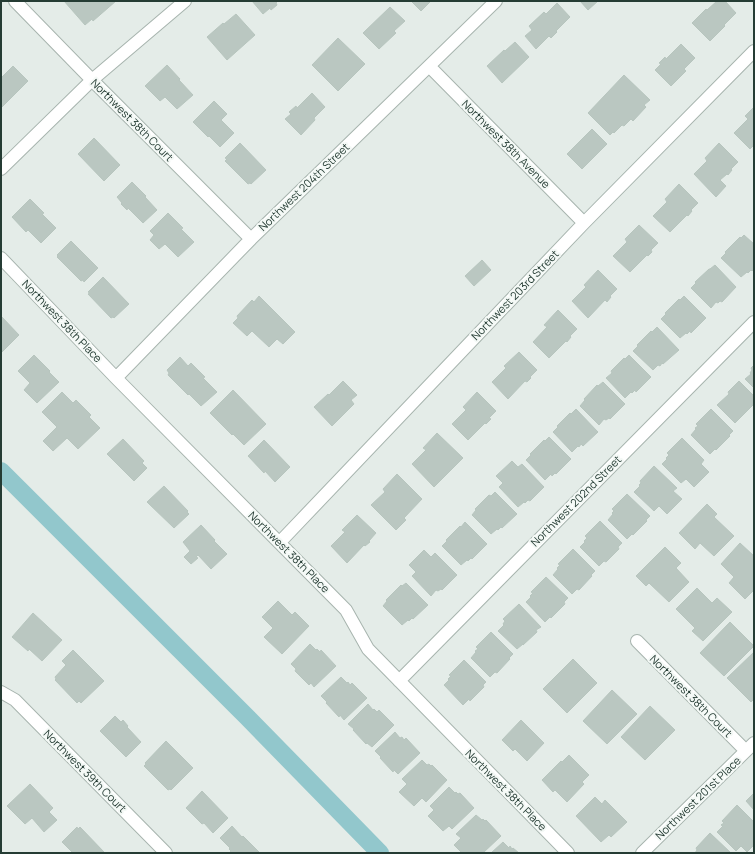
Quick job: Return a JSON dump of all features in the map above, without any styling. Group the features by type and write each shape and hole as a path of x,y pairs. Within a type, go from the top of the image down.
{"street":[{"name":"Northwest 38th Court","path":"15,1 251,239"},
{"path":"1,168 92,80 186,1"},
{"name":"Northwest 204th Street","path":"116,378 251,239 496,1"},
{"name":"Northwest 203rd Street","path":"280,542 584,223 754,51"},
{"name":"Northwest 38th Avenue","path":"428,66 584,223"},
{"name":"Northwest 38th Place","path":"1,258 116,378 346,610 368,649 568,853"},
{"name":"Northwest 202nd Street","path":"398,681 754,322"},
{"name":"Northwest 38th Court","path":"637,641 750,747"},
{"name":"Northwest 39th Court","path":"1,692 15,700 166,853"},
{"name":"Northwest 201st Place","path":"642,853 750,747"}],"building":[{"path":"64,1 116,1 93,21 92,19 85,25"},
{"path":"252,1 278,1 276,3 277,5 271,10 270,8 263,14"},
{"path":"411,1 431,1 421,11"},
{"path":"580,1 598,1 588,10"},
{"path":"717,1 725,1 736,13 710,41 692,23 706,9 707,10"},
{"path":"557,3 570,17 551,38 549,36 536,49 525,36 532,30 529,26 544,12 546,14"},
{"path":"390,7 405,21 394,31 396,33 379,49 363,33"},
{"path":"236,14 255,35 227,60 207,37"},
{"path":"338,38 365,64 338,91 312,65"},
{"path":"515,42 529,57 502,83 487,66"},
{"path":"681,44 695,58 684,69 686,71 671,86 655,70 665,57 666,59"},
{"path":"167,65 193,95 177,109 165,97 160,101 145,86"},
{"path":"13,66 28,81 1,108 1,78"},
{"path":"624,75 650,100 644,105 646,107 633,121 631,119 624,126 622,125 610,135 588,113"},
{"path":"312,93 325,107 301,135 285,119 291,114 289,112 296,106 297,108"},
{"path":"214,101 227,114 221,120 234,133 220,147 193,122"},
{"path":"754,107 754,145 750,149 734,133 748,119 745,116"},
{"path":"592,129 607,144 582,169 567,154"},
{"path":"94,138 120,165 104,181 78,154"},
{"path":"240,143 266,170 251,184 248,184 225,161 227,159 225,158"},
{"path":"719,143 738,162 731,169 732,170 728,175 727,174 720,180 726,186 716,197 694,174 707,161 705,158"},
{"path":"132,182 157,210 143,223 128,208 127,210 121,204 122,203 117,197"},
{"path":"679,184 698,203 691,210 692,211 688,216 687,215 670,232 653,216 667,202 665,199"},
{"path":"30,199 56,228 41,243 28,230 26,232 12,217"},
{"path":"168,213 194,242 178,257 165,244 159,249 150,240 154,235 150,231"},
{"path":"639,225 658,243 651,250 652,252 630,272 613,256 627,242 625,239"},
{"path":"744,235 754,244 754,269 741,277 721,258 740,237 741,238"},
{"path":"71,241 98,268 84,282 83,280 81,281 57,257 57,255"},
{"path":"482,260 491,270 474,286 465,276"},
{"path":"715,265 736,287 722,302 716,302 711,308 691,288 696,283 695,282"},
{"path":"598,270 617,289 610,296 611,297 607,302 605,300 588,318 572,301 586,287 584,285"},
{"path":"103,277 129,304 114,318 111,318 88,294 90,293 88,292"},
{"path":"259,296 295,332 283,344 277,339 269,347 252,331 247,336 233,323 238,318 237,316 252,300 254,302"},
{"path":"684,296 706,318 691,333 690,331 680,338 661,319 679,299 680,300"},
{"path":"558,310 577,329 570,336 571,337 567,342 566,341 549,358 533,342 547,327 544,325"},
{"path":"1,316 19,335 1,353"},
{"path":"657,327 679,350 663,364 662,363 660,366 658,365 653,370 633,351 651,331 652,332"},
{"path":"519,352 537,370 527,382 525,381 508,399 492,382 506,368 504,366"},
{"path":"34,355 59,382 37,403 24,390 30,383 18,371"},
{"path":"629,355 651,377 636,392 635,390 632,393 631,392 625,398 606,378 624,358 625,359"},
{"path":"180,357 188,366 191,363 217,392 201,406 168,375 169,373 167,370"},
{"path":"754,365 754,388 745,379 751,374 751,368"},
{"path":"343,381 357,395 351,400 354,404 332,426 314,407"},
{"path":"739,381 754,396 754,404 735,423 717,405 729,394 728,392"},
{"path":"603,382 625,404 610,419 604,419 599,425 580,406 585,400 584,399 597,385 598,386"},
{"path":"233,390 266,424 244,445 210,413"},
{"path":"62,392 73,403 76,400 91,415 89,417 100,428 78,449 67,438 53,451 43,441 57,427 42,412"},
{"path":"477,392 496,411 489,418 491,419 468,440 452,424 466,410 463,407"},
{"path":"576,409 598,432 583,446 581,444 572,452 553,432 570,413 571,414"},
{"path":"711,409 733,431 716,450 715,449 710,454 691,435 698,426 696,424"},
{"path":"437,433 463,458 434,487 412,464 426,450 423,448"},
{"path":"549,437 571,459 556,474 555,473 552,476 551,474 545,480 526,460 544,440 545,441"},
{"path":"682,438 704,460 701,464 709,472 694,487 686,479 681,483 662,464 669,455 667,453"},
{"path":"123,439 144,461 142,463 147,468 134,481 107,454"},
{"path":"264,440 290,467 275,482 248,456"},
{"path":"512,461 518,467 522,464 544,487 530,501 528,500 525,503 524,502 518,507 499,487 503,483 496,476"},
{"path":"654,466 677,488 673,491 682,499 667,514 659,506 654,511 634,492 640,486 640,481"},
{"path":"397,474 422,499 404,518 406,520 396,530 371,505 385,492 383,489"},
{"path":"164,486 188,511 187,512 189,514 174,528 147,502"},
{"path":"495,492 517,514 502,528 497,529 491,534 472,515 476,510 475,509 489,495 491,496"},
{"path":"627,494 650,516 633,535 632,534 627,539 608,520 613,514 612,513 614,511 612,509"},
{"path":"707,504 717,514 714,517 734,536 714,556 700,543 695,549 679,533"},
{"path":"357,515 376,533 369,541 370,542 365,546 364,545 347,563 331,546 345,532 342,530"},
{"path":"600,521 622,543 618,547 619,549 606,562 604,561 599,566 580,547 587,538 585,536"},
{"path":"465,522 487,544 472,559 467,560 461,565 442,546 447,541 446,540"},
{"path":"201,525 227,554 211,569 198,555 196,557 198,558 191,564 184,557 190,551 183,542"},
{"path":"740,543 754,556 754,590 745,599 729,583 734,577 721,564"},
{"path":"665,547 681,563 676,568 689,582 669,602 649,583 646,586 636,576"},
{"path":"573,549 595,571 579,590 577,589 572,594 553,575 560,565 558,564"},
{"path":"424,550 431,557 435,553 457,575 442,590 436,590 431,596 412,576 416,572 409,565"},
{"path":"546,577 568,598 564,602 565,604 545,622 526,602 533,593 531,592"},
{"path":"406,583 428,605 413,619 408,620 402,625 383,606 387,601 386,600 401,585 402,586"},
{"path":"697,588 712,603 717,598 732,612 703,641 692,631 695,628 676,609"},
{"path":"278,601 292,615 295,612 309,626 282,654 264,637 273,628 262,617"},
{"path":"519,604 541,627 517,649 498,631 504,625 503,624 505,621 503,619"},
{"path":"33,613 62,640 42,661 29,649 28,651 12,637"},
{"path":"730,622 754,646 724,676 700,653"},
{"path":"491,632 513,654 497,673 495,672 490,677 471,658 478,649 476,647"},
{"path":"310,644 316,650 317,649 320,652 321,650 336,666 314,687 311,683 309,685 295,671 296,669 291,664"},
{"path":"73,650 104,681 81,703 79,701 77,703 55,680 55,677 66,665 62,661"},
{"path":"754,652 754,699 751,702 727,678"},
{"path":"573,659 597,683 567,713 543,689"},
{"path":"464,660 486,682 483,685 484,687 470,701 469,699 463,705 444,685 451,676 449,675"},
{"path":"341,677 350,685 352,683 367,698 344,720 340,715 339,717 321,696"},
{"path":"612,690 637,714 607,744 583,721"},
{"path":"368,704 373,710 374,709 377,712 379,710 394,725 372,747 367,743 366,744 348,724"},
{"path":"650,706 675,730 645,760 621,737"},
{"path":"115,716 121,722 123,720 128,726 127,727 141,742 126,757 100,731"},
{"path":"521,720 544,743 527,761 515,749 513,751 502,740"},
{"path":"395,732 400,738 402,737 404,740 406,738 420,753 398,774 394,770 393,772 375,751"},
{"path":"166,741 193,768 171,790 168,790 144,766 146,764 145,763"},
{"path":"569,755 589,775 582,782 584,784 567,802 555,790 553,792 542,780"},
{"path":"422,760 427,765 432,765 447,780 426,802 422,798 414,806 399,792 407,784 402,779"},
{"path":"30,784 53,808 49,812 57,820 44,832 32,818 25,824 7,806"},
{"path":"449,787 455,793 460,793 474,808 452,829 449,826 443,831 428,816 434,810 430,806"},
{"path":"202,791 228,818 213,833 204,823 202,824 186,808"},
{"path":"754,793 754,810 746,801"},
{"path":"595,797 602,804 605,800 627,822 611,837 609,835 601,842 576,816"},
{"path":"737,805 754,822 754,845 747,852 741,846 736,851 717,832 723,826 721,825 724,823 722,821"},
{"path":"476,815 482,820 486,820 501,836 483,853 462,853 454,845 461,838 456,834"},
{"path":"232,826 260,853 231,853 230,848 220,838"},
{"path":"77,827 78,829 80,827 104,852 73,853 62,842"},
{"path":"710,833 731,853 695,853 697,850 696,848"},
{"path":"503,842 509,848 510,846 519,853 491,853"}],"waterway":[{"path":"1,471 248,718 380,853"}]}
